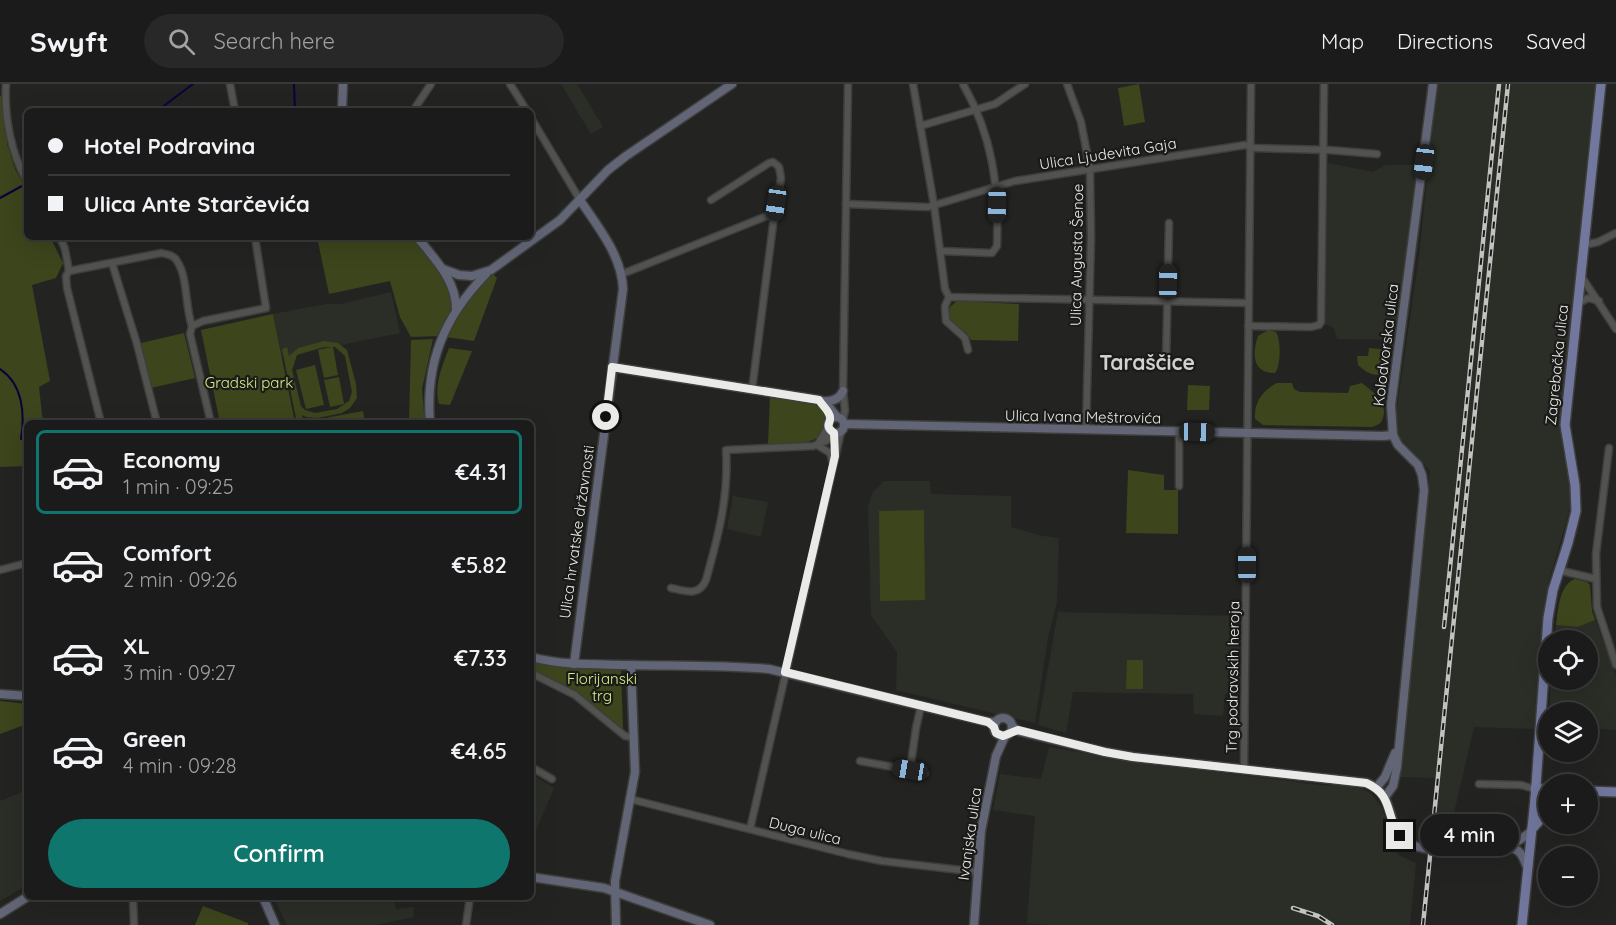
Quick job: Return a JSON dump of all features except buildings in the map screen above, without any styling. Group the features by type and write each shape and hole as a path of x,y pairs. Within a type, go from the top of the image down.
{"main road":[{"path":"342,108 343,84"},
{"path":"534,239 553,226 608,170 732,84"},
{"name":"Kolodvorska ulica","path":"1393,435 1390,421 1391,405 1433,84"},
{"name":"Zagrebačka ulica","path":"1522,925 1535,794 1548,618 1558,570 1576,511 1575,485 1565,425 1600,84"},
{"name":"Ulica hrvatske državnosti","path":"574,664 623,290 622,274 608,244 580,200"},
{"path":"419,240 443,269 454,293 456,310"},
{"path":"430,420 429,385 434,358 437,346 456,310 491,270 533,240"},
{"path":"443,269 459,275 472,276 491,270"},
{"path":"612,367 819,400 832,401 844,395"},
{"path":"819,400 829,407 836,425"},
{"name":"Ulica Ivana Meštrovića","path":"836,425 1393,435"},
{"path":"1385,797 1395,782 1424,489 1418,465 1398,445 1393,435"},
{"path":"534,657 574,664 733,666 785,672 921,705 1003,729 1105,752 1244,770 1359,781 1376,788 1385,797 1397,832 1413,846 1469,851 1504,847 1519,842 1538,823"},
{"path":"616,925 616,878 635,772 631,665"},
{"path":"2,693 24,696"},
{"name":"Ivanjska ulica","path":"974,925 981,831 1003,729"},
{"path":"1376,788 1385,777 1398,744"},
{"path":"1598,792 1616,792"},
{"path":"1504,847 1513,848 1519,852 1527,867"},
{"path":"534,877 615,891 710,925"},
{"path":"0,914 24,899"},
{"path":"263,900 275,925"}],"street":[{"path":"230,84 234,108"},
{"path":"415,108 431,84"},
{"path":"510,84 525,108"},
{"path":"750,829 834,460 836,425 844,395 848,84"},
{"path":"913,84 934,205 945,289 949,297"},
{"path":"940,251 994,252 997,239 996,187 990,155 978,110 963,84"},
{"path":"920,126 978,110 1000,101 1025,84"},
{"name":"Ulica Augusta Šenoe","path":"1067,84 1081,122 1089,169 1091,238 1086,430"},
{"name":"Trg podravskih heroja","path":"1244,770 1251,84"},
{"path":"1248,326 1311,327 1321,322 1324,84"},
{"path":"4,87 13,144 24,175"},
{"path":"534,129 580,200"},
{"name":"Ulica Ljudevita Gaja","path":"846,204 928,207 1015,181 1245,145 1377,154"},
{"path":"711,200 769,163 773,162 779,166 781,178 752,390"},
{"path":"622,274 766,216 774,217"},
{"path":"1166,363 1169,223"},
{"path":"1584,245 1598,242 1616,233"},
{"path":"61,240 69,271 65,279 100,420"},
{"path":"192,326 203,321 266,308 255,240"},
{"path":"69,271 161,253 177,260 192,326 190,334 210,420"},
{"path":"112,263 156,420"},
{"path":"1581,276 1616,328"},
{"path":"949,297 1248,303"},
{"path":"949,297 945,306 946,321 965,338 968,350"},
{"path":"1578,304 1588,297 1600,302"},
{"path":"816,445 836,425"},
{"path":"1179,432 1179,486"},
{"path":"671,588 695,592 700,590 706,580 725,505 726,450 816,445 830,453 834,460"},
{"path":"1609,448 1597,545 1596,579 1598,615 1616,665"},
{"path":"0,570 24,564"},
{"path":"1558,570 1596,579"},
{"path":"534,674 575,695 625,736 633,737"},
{"path":"910,770 921,705"},
{"path":"860,761 925,773"},
{"path":"534,769 552,779"},
{"path":"1479,784 1521,785 1535,794"},
{"name":"Duga ulica","path":"630,799 848,854 882,861 978,872"},
{"path":"133,900 134,925"},
{"path":"466,925 470,900"}],"shaded area":[{"path":"561,84 577,84 603,127 591,134"},
{"path":"1437,84 1596,84 1561,427 1572,502 1549,580 1544,630 1538,630 1538,689 1534,729 1474,727 1447,843 1429,842 1435,778 1400,777 1430,471 1399,437 1395,421 1419,257"},
{"path":"1328,163 1373,172 1386,165 1419,165 1397,340 1337,339 1334,328 1317,321"},
{"path":"391,292 400,333 282,357 273,314 326,304 341,304"},
{"path":"884,481 930,481 931,494 1011,496 1011,527 1059,538 1057,602 1048,637 1035,723 896,690 897,652 871,615 868,507 872,493"},
{"path":"733,496 768,502 761,537 727,529"},
{"path":"1058,612 1235,616 1240,622 1239,694 1225,694 1223,716 1194,714 1193,694 1073,692 1066,733 1038,725"},
{"path":"1595,620 1616,675 1616,730 1598,729 1598,702 1550,702 1550,690 1598,690 1598,630 1555,630 1556,625 1578,627"},
{"path":"1049,747 1141,763 1329,786 1337,784 1358,787 1370,793 1381,806 1396,840 1398,855 1416,863 1410,925 1048,925 1027,923 1035,816 993,810 1000,774 1041,779"},
{"path":"534,776 554,788 534,835"},
{"path":"24,791 24,887 0,901 0,801"},
{"path":"274,900 394,900 396,909 413,907 414,917 375,925 287,925"}],"green space":[{"path":"1139,84 1145,122 1124,126 1118,88"},
{"path":"5,95 7,144 15,169 24,185 24,240 52,240 63,263 56,278 32,285 50,381 39,387 43,420 24,420 24,466 0,467 0,96"},
{"path":"318,240 414,240 445,280 450,290 452,310 439,336 411,337 400,317 390,281 329,294"},
{"path":"492,273 497,278 474,341 446,337 464,306"},
{"path":"957,301 1019,304 1018,341 971,340 967,333 949,319 950,307"},
{"name":"Gradski park","path":"273,314 294,420 219,420 201,330"},
{"path":"1268,330 1276,332 1279,341 1280,353 1275,373 1262,370 1258,366 1255,355 1258,336"},
{"path":"184,333 195,378 151,388 141,343"},
{"path":"433,339 422,389 425,420 409,420 411,340"},
{"path":"324,341 338,343 347,350 356,384 357,398 350,408 342,413 318,418 302,415 303,420 296,420 282,349 287,347 289,356 298,348","holes":["323,347 332,347 318,350 324,378 338,375 333,347 345,356 352,392 349,401 337,409 315,413 301,406 292,370 297,355"]},
{"path":"449,348 472,351 450,405 439,404 437,389"},
{"path":"1369,348 1389,350 1389,366 1386,372 1378,375 1371,374 1358,365 1357,356 1368,356"},
{"path":"315,365 324,405 306,409 296,370"},
{"path":"339,377 344,404 330,407 324,380"},
{"path":"1277,383 1292,383 1294,389 1300,392 1348,393 1350,386 1362,383 1381,402 1383,418 1379,424 1372,427 1263,425 1255,419 1258,402 1263,393"},
{"path":"1188,385 1210,386 1209,410 1187,410"},
{"path":"770,396 802,400 817,405 828,416 825,420 826,429 814,439 800,444 768,444"},
{"path":"363,411 364,420 315,420"},
{"path":"1128,470 1164,475 1164,490 1178,488 1178,534 1126,533"},
{"path":"924,510 925,600 880,601 879,511"},
{"path":"1575,579 1590,585 1595,620 1578,627 1556,625 1562,592"},
{"path":"1127,660 1143,660 1143,689 1126,689"},
{"name":"Florijanski trg","path":"534,662 557,666 621,669 623,729 575,691 534,670"},
{"path":"0,701 24,704 24,725 0,734"},
{"path":"203,906 248,923 248,925 195,925"}],"waterway":[{"path":"161,108 193,84"},
{"path":"294,84 295,108"},
{"path":"0,198 22,186"},
{"path":"0,369 14,383 21,400 23,420 21,439"}],"railway":[{"path":"1444,627 1499,84"},
{"path":"1423,925 1508,84"},
{"path":"1293,908 1318,916 1332,925"}],"district":[{"name":"Taraščice","path":"1147,363"}],"route":[{"path":"606,417 612,367 819,400 830,415 828,425 834,433 835,456 785,672 988,722 998,735 1003,736 1018,730 1133,757 1359,781 1376,788 1385,797 1393,823 1400,836"}]}
